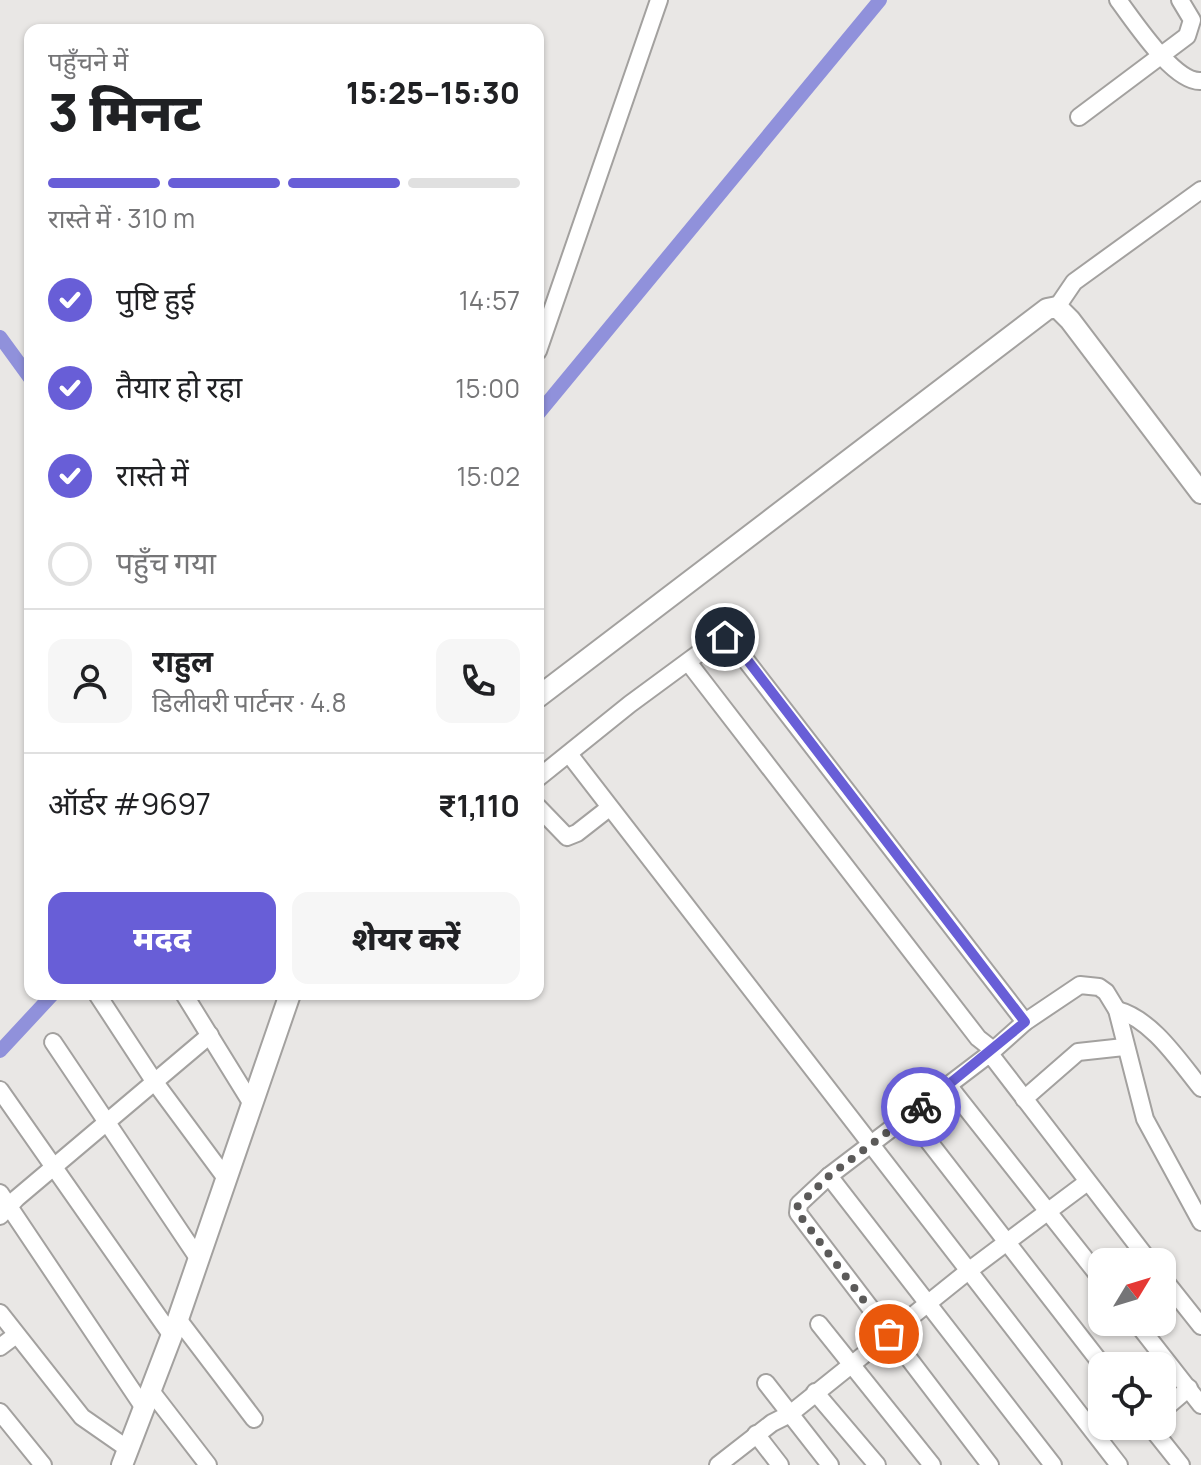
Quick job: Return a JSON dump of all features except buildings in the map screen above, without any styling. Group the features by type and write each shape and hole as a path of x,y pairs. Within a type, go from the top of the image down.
{"street":[{"path":"544,334 659,0"},
{"path":"1118,0 1185,78 1201,81"},
{"path":"1079,117 1163,56 1191,29 1189,13 1180,0"},
{"path":"544,692 1035,315 1057,307 1074,282 1201,190"},
{"path":"1057,307 1201,493"},
{"path":"544,773 721,637 732,640 1025,1022"},
{"path":"688,662 1139,1248"},
{"path":"569,754 1119,1465"},
{"path":"544,813 567,837 609,808"},
{"path":"990,1465 798,1213 801,1200 1025,1022 1080,985 1099,987 1113,1001 1145,1119 1201,1222"},
{"path":"101,1000 154,1081 225,1177"},
{"path":"188,1000 252,1104"},
{"path":"0,1313 82,1417 125,1457 175,1328 288,1000"},
{"path":"1117,1010 1134,1016 1201,1088"},
{"path":"208,1465 147,1399 2,1206 210,1035"},
{"path":"53,1042 198,1258"},
{"path":"1024,1099 1078,1052 1124,1047"},
{"path":"948,1085 1088,1262"},
{"path":"0,1090 52,1167 175,1328 254,1419"},
{"path":"909,1116 1092,1352"},
{"path":"829,1176 1053,1465"},
{"path":"727,1462 756,1434 790,1414 1005,1242 1086,1183"},
{"path":"1176,1295 1201,1326"},
{"path":"819,1324 932,1465"},
{"path":"0,1347 16,1335"},
{"path":"1147,1336 1197,1398 1176,1406"},
{"path":"766,1383 830,1465"},
{"path":"815,1392 877,1465"},
{"path":"0,1412 43,1465"},
{"path":"756,1434 780,1465"},
{"path":"1161,1440 1181,1465"}],"waterway":[{"path":"544,407 880,0"},
{"path":"0,337 24,370"},
{"path":"0,1051 47,1000"}],"way so far":[{"path":"889,1334 798,1213 797,1207 829,1176 921,1107"}],"route":[{"path":"725,637 732,640 1025,1022 921,1107"}]}
